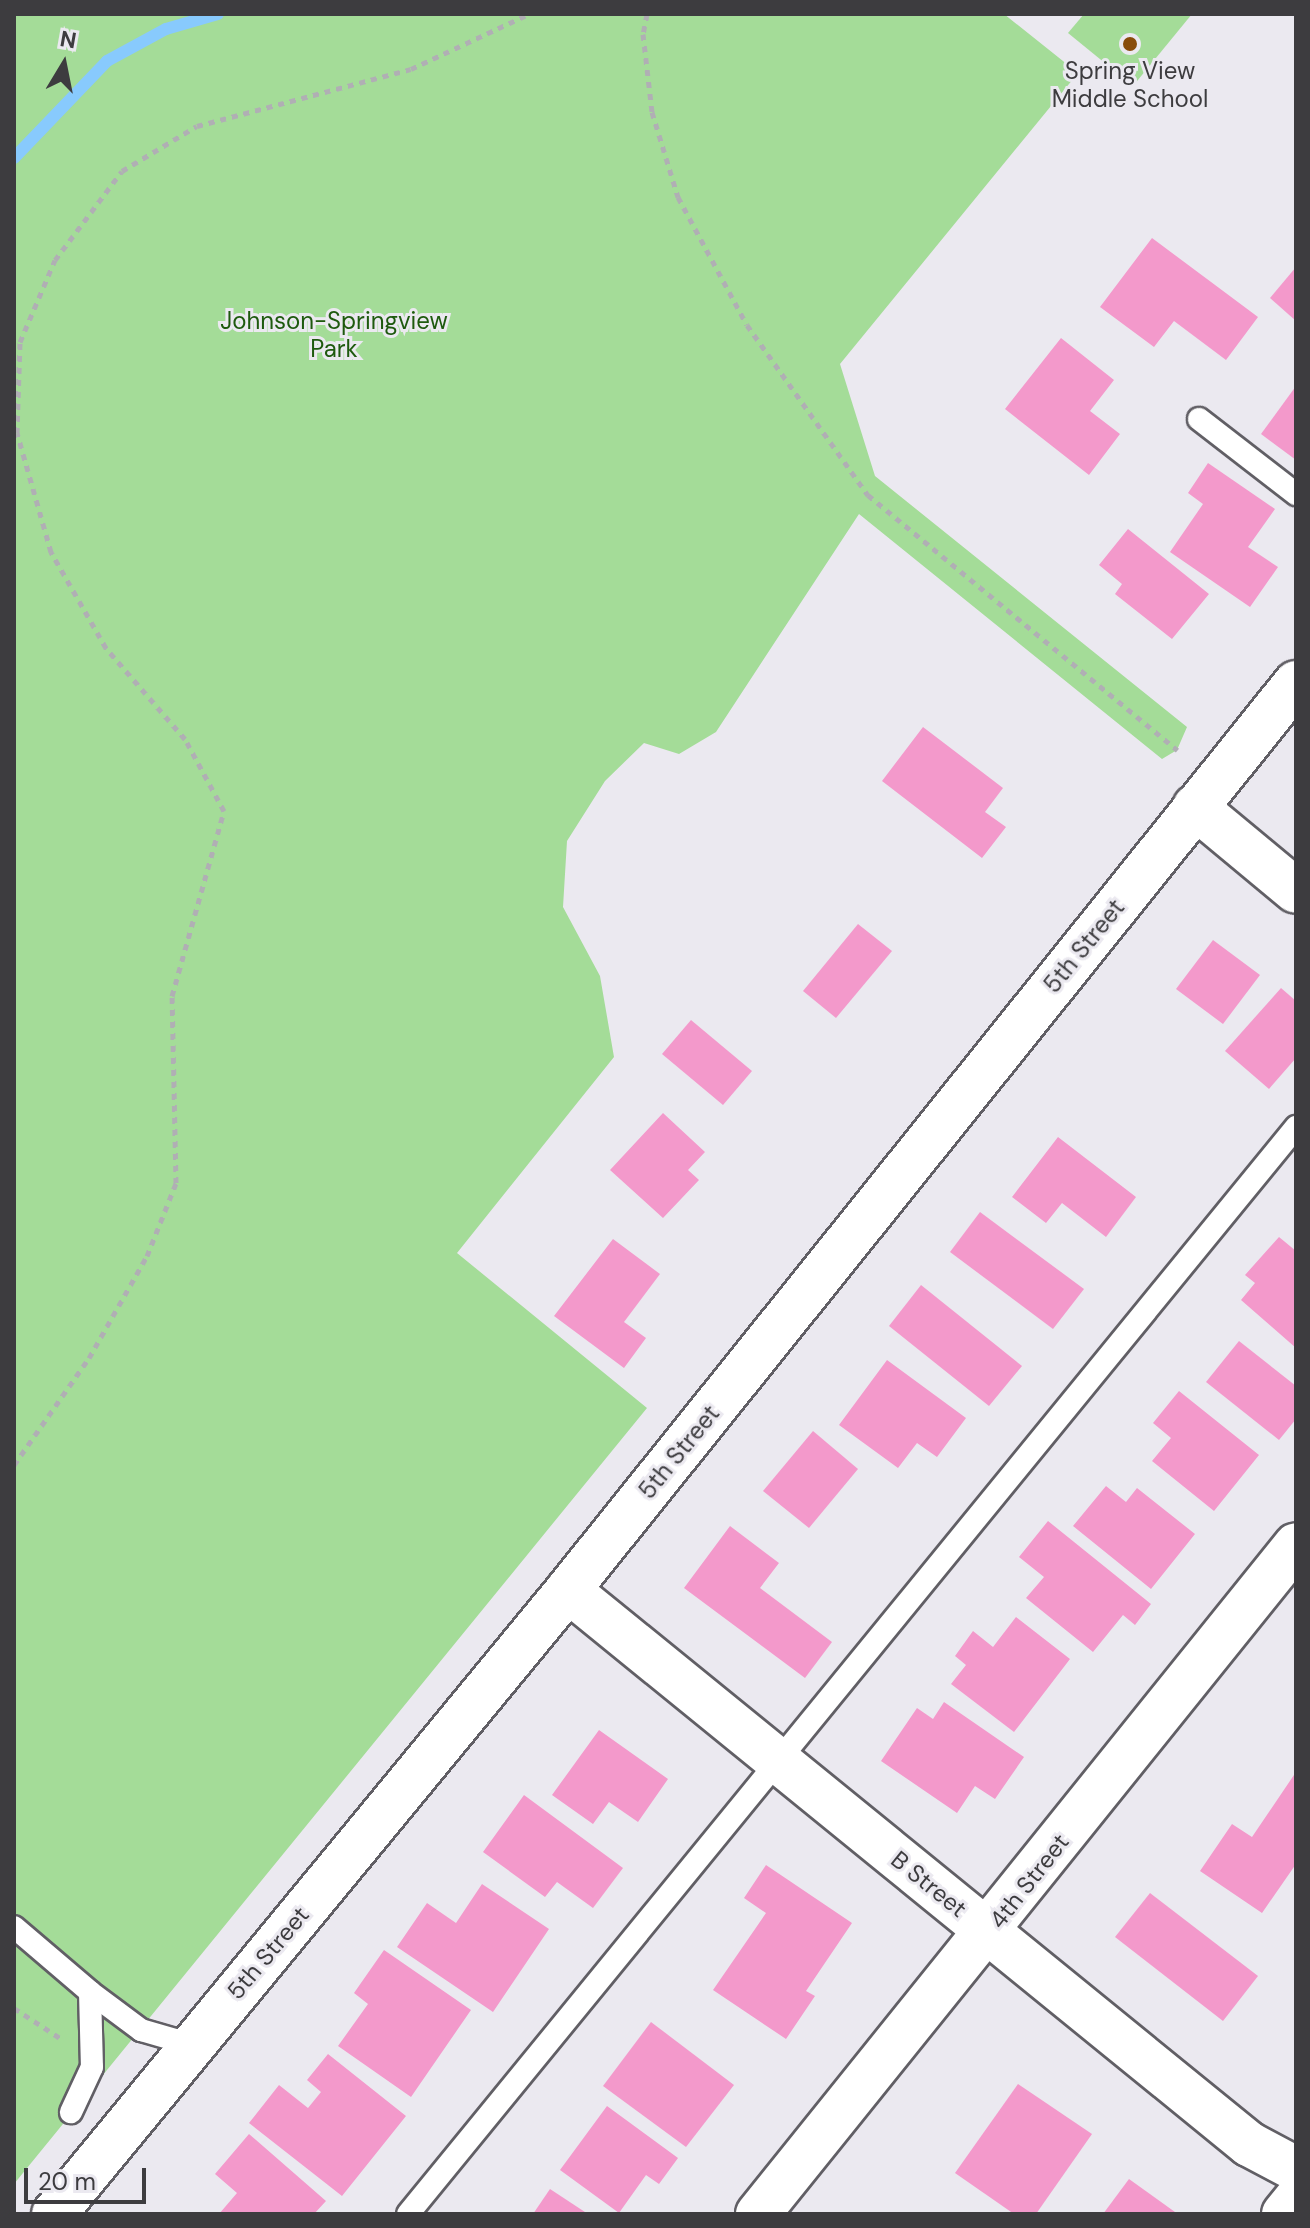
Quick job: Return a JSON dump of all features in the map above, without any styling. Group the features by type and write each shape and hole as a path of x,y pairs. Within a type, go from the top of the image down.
{"street":[{"name":"5th Street","path":"54,2214 568,1590 1296,683"},
{"path":"1195,807 1296,891"},
{"name":"4th Street","path":"758,2214 988,1933 1296,1545"},
{"name":"B Street","path":"568,1590 1249,2144 1296,2169"},
{"path":"1284,2214 1296,2199"}],"lane":[{"path":"1199,419 1296,494"},
{"path":"408,2214 1296,1127"},
{"path":"14,1927 90,1992 141,2030 193,2045"},
{"path":"71,2112 92,2067 90,1992"}],"path":[{"path":"14,1465 111,1320 147,1256 176,1183 172,996 224,811 185,739 106,648 51,552 17,433 20,342 55,260 122,171 197,126 411,69 529,14"},
{"path":"647,14 643,34 652,112 678,197 747,325 868,495 1177,750"}],"green space":[{"name":"Johnson-Springview Park","path":"14,14 1004,14 1078,73 840,364 875,476 1187,727 1177,750 1162,759 859,514 716,732 679,754 644,743 605,781 567,841 563,907 600,976 614,1057 457,1253 647,1408 14,2184"},
{"path":"1084,14 1192,14 1133,86 1068,33"}],"building":[{"path":"1152,238 1258,317 1226,360 1174,321 1154,347 1100,307"},
{"path":"1296,267 1296,321 1270,298"},
{"path":"1061,338 1114,380 1090,411 1120,434 1089,475 1005,409"},
{"path":"1296,386 1296,460 1261,434"},
{"path":"1208,463 1275,509 1248,547 1278,567 1250,607 1170,552 1203,504 1188,493"},
{"path":"1128,529 1209,594 1172,639 1115,594 1122,584 1099,565"},
{"path":"923,727 1003,788 985,812 1006,827 982,858 882,781"},
{"path":"858,924 892,951 836,1018 803,991"},
{"path":"1213,940 1260,975 1223,1024 1176,989"},
{"path":"1281,988 1296,1001 1296,1058 1269,1089 1225,1051"},
{"path":"691,1020 752,1071 723,1105 662,1054"},
{"path":"663,1113 705,1152 688,1170 699,1180 663,1218 610,1170"},
{"path":"1058,1137 1136,1197 1106,1237 1062,1203 1046,1223 1012,1197"},
{"path":"980,1212 1084,1289 1053,1329 950,1252"},
{"path":"1279,1237 1296,1251 1296,1348 1241,1300 1255,1283 1245,1275"},
{"path":"613,1239 660,1274 624,1322 646,1338 624,1368 554,1316"},
{"path":"921,1285 1022,1366 989,1406 889,1326"},
{"path":"1239,1341 1296,1386 1296,1419 1279,1440 1206,1382"},
{"path":"887,1360 966,1418 937,1457 917,1443 898,1468 839,1425"},
{"path":"1179,1391 1259,1455 1214,1511 1152,1461 1171,1438 1153,1423"},
{"path":"813,1431 858,1469 809,1528 763,1491"},
{"path":"1106,1486 1126,1502 1137,1488 1195,1534 1151,1589 1073,1526"},
{"path":"1048,1521 1151,1604 1135,1625 1123,1615 1093,1652 1026,1598 1044,1577 1019,1557"},
{"path":"730,1526 779,1563 760,1588 832,1642 805,1678 684,1588"},
{"path":"1016,1617 1070,1659 1014,1732 951,1684 966,1665 955,1656 973,1631 993,1647"},
{"path":"944,1702 1024,1757 995,1799 975,1786 957,1813 881,1761 917,1708 933,1719"},
{"path":"599,1730 668,1779 638,1822 609,1802 593,1824 552,1795"},
{"path":"1296,1772 1296,1864 1262,1913 1200,1871 1232,1824 1252,1837"},
{"path":"524,1795 623,1868 593,1908 557,1882 545,1897 483,1852"},
{"path":"766,1865 852,1923 806,1991 815,1996 786,2039 713,1990 766,1913 744,1898"},
{"path":"482,1884 549,1929 493,2012 397,1947 427,1903 456,1923"},
{"path":"1150,1893 1258,1976 1223,2021 1115,1937"},
{"path":"384,1950 471,2010 411,2097 338,2046 368,2004 354,1993"},
{"path":"651,2022 734,2085 686,2147 603,2086"},
{"path":"328,2054 406,2116 342,2196 249,2123 279,2085 308,2108 321,2092 307,2080"},
{"path":"1018,2084 1092,2134 1036,2214 1014,2214 955,2173"},
{"path":"607,2106 678,2158 659,2184 646,2175 619,2213 560,2170"},
{"path":"249,2134 326,2201 314,2214 219,2214 237,2193 215,2174"},
{"path":"1129,2179 1175,2212 1103,2214"},
{"path":"550,2189 588,2214 533,2214"}],"waterway":[{"path":"14,158 107,61 166,29 218,14"}],"place":[{"name":"Spring View Middle School","path":"1130,44"}]}
